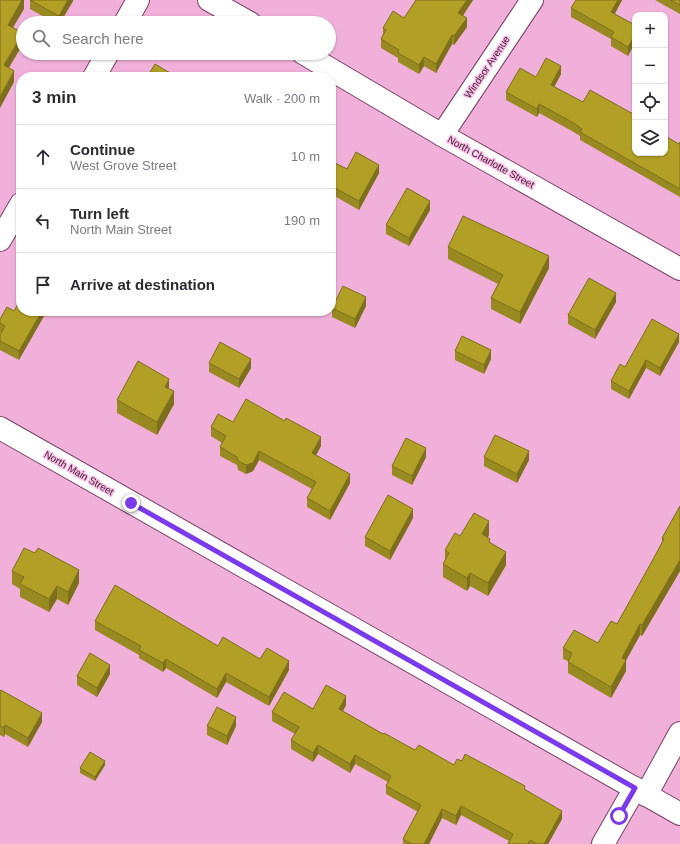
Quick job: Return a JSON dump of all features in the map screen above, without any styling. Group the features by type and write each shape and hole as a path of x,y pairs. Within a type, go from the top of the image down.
{"street":[{"path":"129,16 138,0"},
{"path":"209,0 238,16"},
{"name":"Windsor Avenue","path":"442,135 532,0"},
{"path":"97,72 104,60"},
{"name":"North Charlotte Street","path":"315,60 335,72"},
{"name":"North Charlotte Street","path":"336,72 442,135 680,269"},
{"path":"0,240 16,213"},
{"name":"North Main Street","path":"0,428 680,814"},
{"path":"603,844 680,733"}],"building":[{"path":"0,0 22,0 8,25 16,29 16,45 4,65 14,71 0,97"},
{"path":"30,0 68,0 59,16"},
{"path":"416,0 467,0 458,13 467,18 454,36 452,35 436,64 424,57 419,65 398,53 399,50 381,39 386,30 383,28 393,11 404,18"},
{"path":"576,0 618,0 611,12 632,23 632,40 628,47 611,37 614,32 571,8"},
{"path":"670,0 680,0 680,5"},
{"path":"546,58 561,66 551,85 583,102 590,90 632,113 632,156 668,156 668,138 679,144 680,142 680,189 580,132 582,129 572,122 539,104 537,109 506,92 520,68 536,77"},
{"path":"155,64 169,72 150,72"},
{"path":"356,152 379,165 359,201 336,189 336,164 347,169"},
{"path":"407,188 430,201 409,238 386,225"},
{"path":"463,216 549,256 520,312 491,298 503,275 448,247"},
{"path":"589,278 616,293 595,330 568,315"},
{"path":"343,286 366,297 355,319 336,310 336,300"},
{"path":"7,307 14,311 16,308 16,316 39,316 19,351 0,341 0,335 5,326 0,323 0,319"},
{"path":"652,319 679,334 660,368 646,360 629,391 611,381 620,364 625,367"},
{"path":"462,336 491,350 484,365 455,351"},
{"path":"220,342 251,359 239,379 209,363"},
{"path":"138,361 169,379 165,387 174,391 157,422 117,400"},
{"path":"246,399 285,421 286,418 321,437 312,453 350,474 330,511 307,498 316,482 259,451 253,463 246,465 238,461 237,457 220,447 226,436 211,427 218,414 233,422"},
{"path":"495,435 529,451 517,474 484,457"},
{"path":"406,438 426,448 412,476 392,466"},
{"path":"388,495 413,509 390,551 365,537"},
{"path":"680,506 680,560 642,625 640,624 622,658 626,660 611,687 568,662 572,653 563,648 574,630 598,643 611,621 617,624 656,554 664,539 662,538"},
{"path":"474,513 489,521 482,534 490,539 489,542 506,552 488,583 470,573 467,578 443,564 449,553 445,550 455,533 460,536"},
{"path":"24,548 35,553 38,548 79,570 68,592 57,586 49,599 20,584 24,577 12,571"},
{"path":"115,585 218,646 223,637 260,659 267,648 289,661 269,697 226,673 217,689 166,659 163,663 139,650 141,646 95,621"},
{"path":"90,653 110,665 97,688 77,676"},
{"path":"326,685 346,696 339,709 383,734 384,733 415,750 419,745 454,765 457,759 462,761 465,754 525,786 524,789 562,811 544,844 537,844 530,840 528,844 508,844 513,834 461,806 456,816 442,809 424,844 412,844 403,839 421,805 386,786 391,776 355,755 350,764 318,745 313,753 291,740 299,727 272,712 284,692 313,709"},
{"path":"1,690 42,713 28,738 5,725 4,728 0,726"},
{"path":"217,707 236,717 227,736 207,726"},
{"path":"90,752 105,761 95,777 80,768"}],"route":[{"path":"131,503 635,788 619,816"}]}
